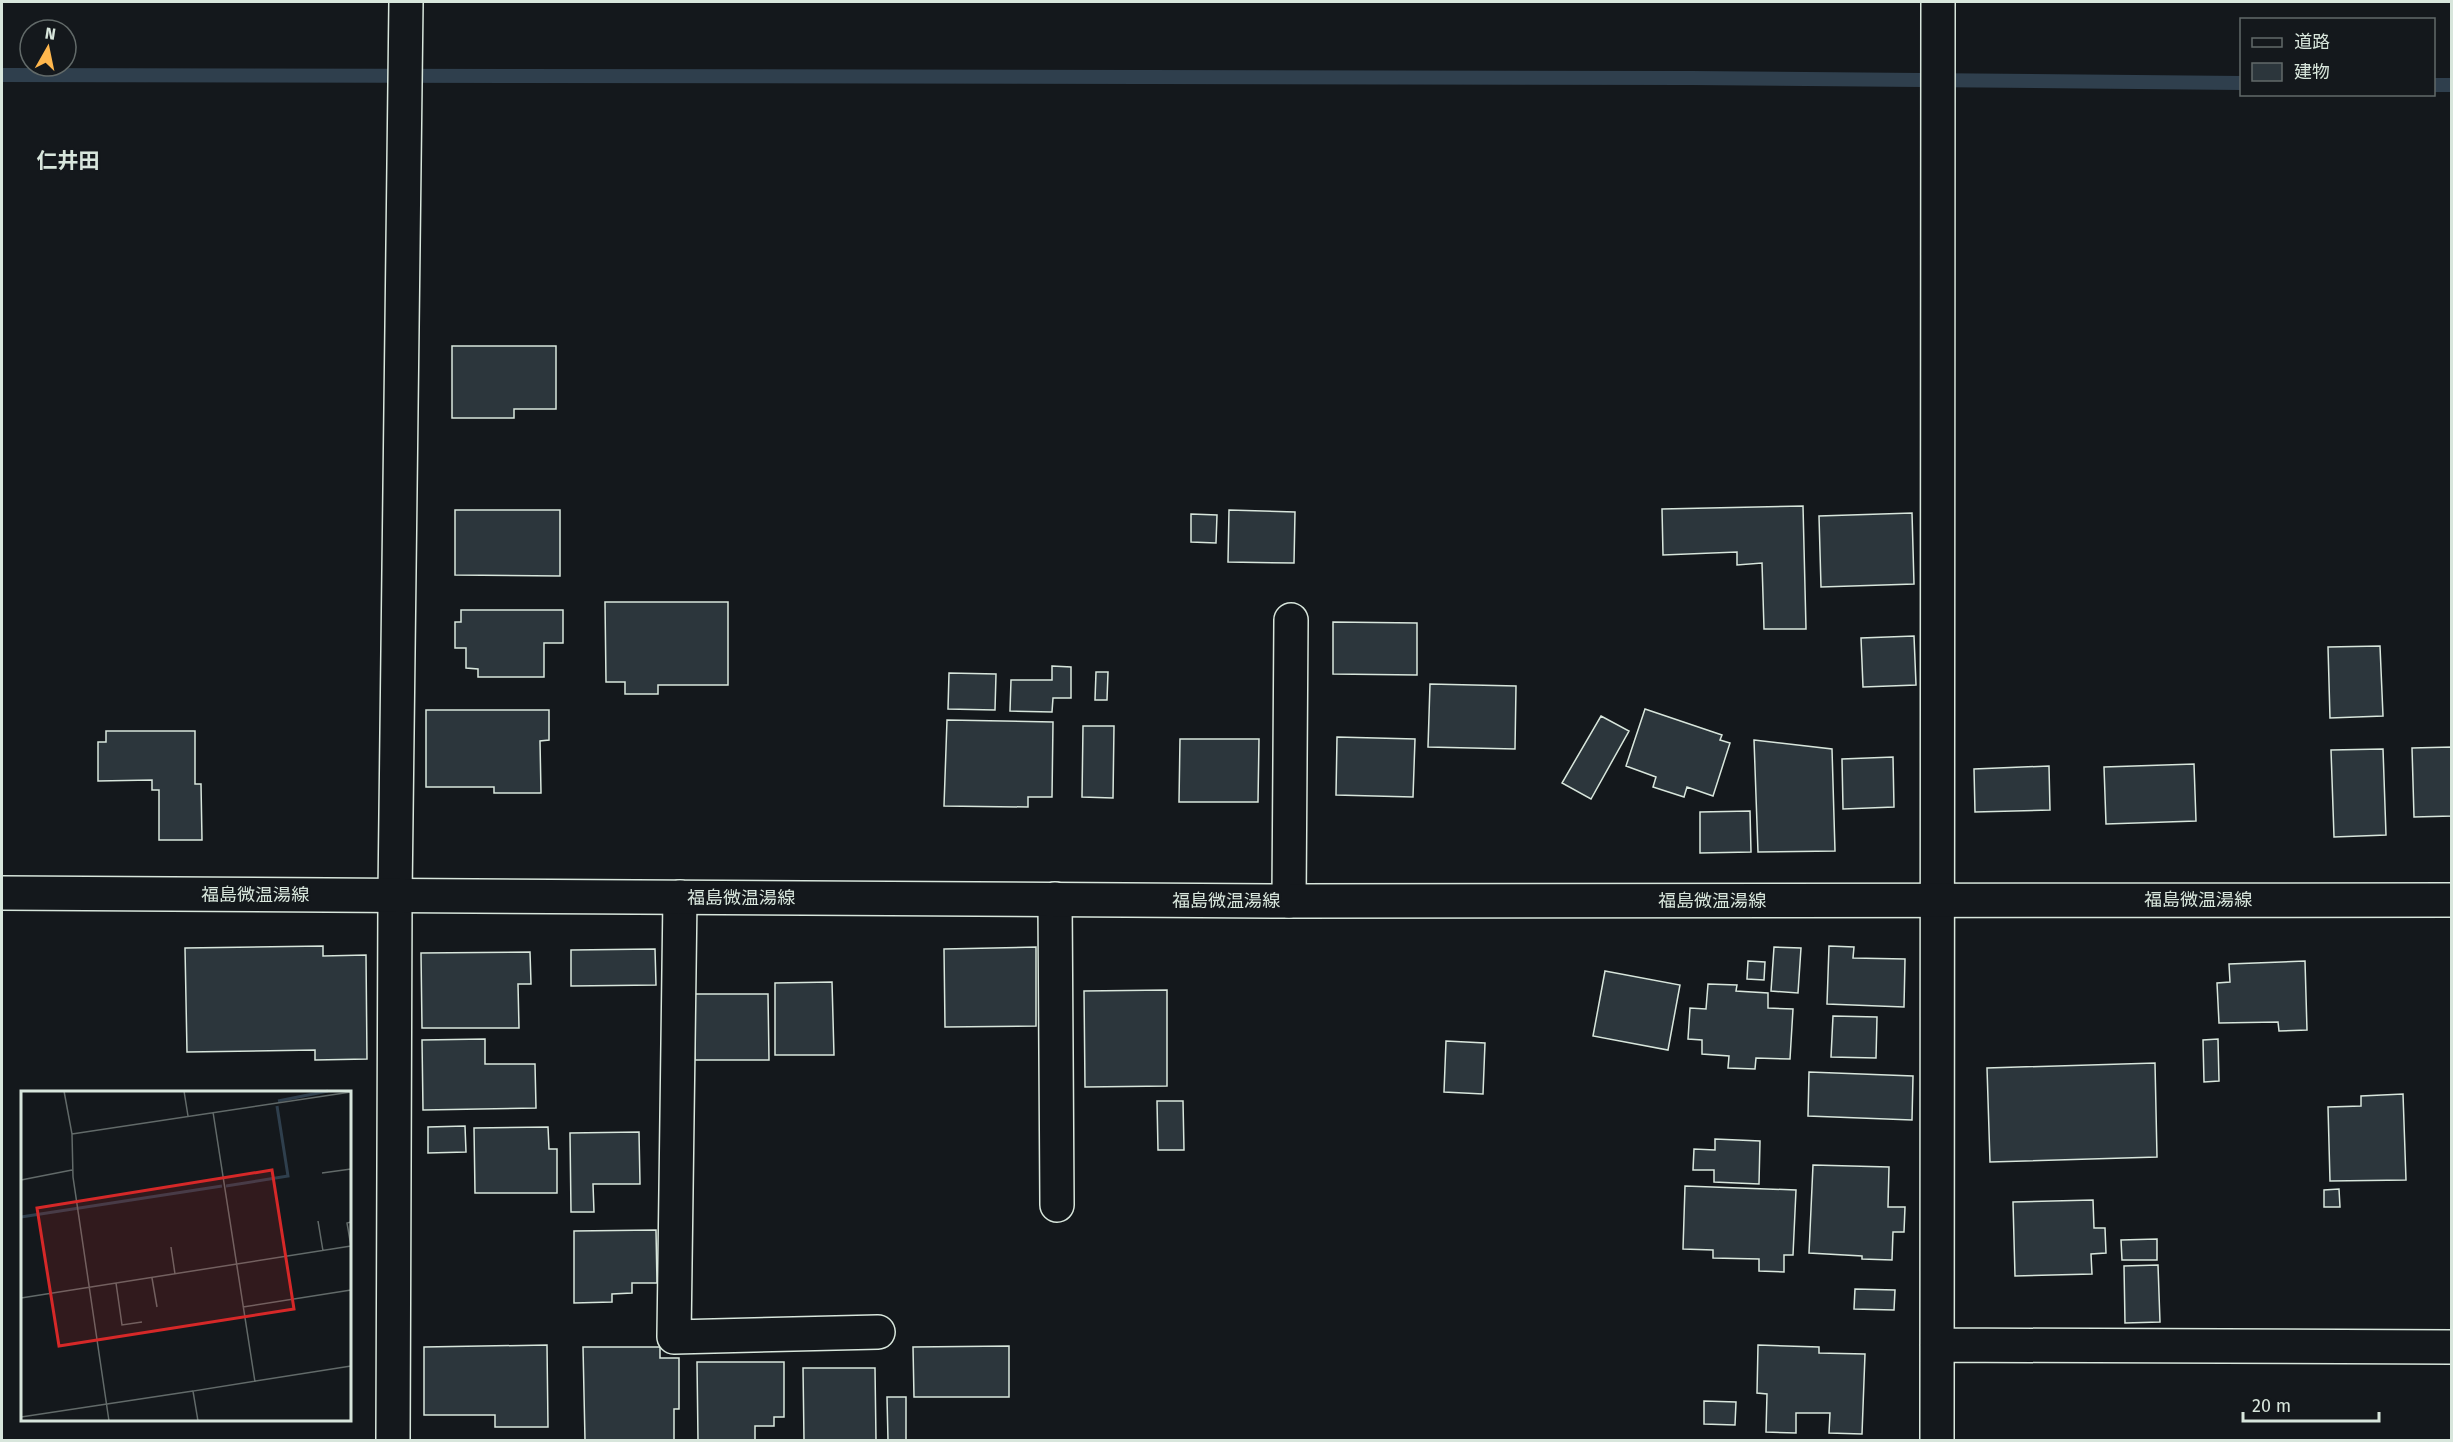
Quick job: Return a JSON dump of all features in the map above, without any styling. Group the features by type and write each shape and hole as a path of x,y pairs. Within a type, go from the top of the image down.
{"street":[{"path":"393,1440 395,896 406,2"},
{"path":"1937,1440 1938,2"},
{"path":"1289,901 1292,620"},
{"name":"福島微温湯線","path":"2,894 1289,901 2451,900"},
{"path":"680,897 674,1336 878,1332"},
{"path":"1055,899 1057,1205"},
{"path":"1937,1346 2451,1347"}],"building":[{"path":"452,346 556,346 556,409 514,409 514,418 452,418"},
{"path":"1803,506 1806,629 1764,629 1762,563 1737,565 1737,552 1663,555 1662,509"},
{"path":"455,510 560,510 560,576 455,575"},
{"path":"1229,510 1295,512 1294,563 1228,562"},
{"path":"1912,513 1914,584 1821,587 1819,516"},
{"path":"1191,514 1217,515 1216,543 1191,542"},
{"path":"605,602 728,602 728,685 658,685 658,694 625,694 625,682 606,682"},
{"path":"461,610 563,610 563,643 544,643 544,677 478,677 478,669 466,668 466,648 455,648 455,622 461,622"},
{"path":"1333,622 1417,623 1417,675 1333,674"},
{"path":"1914,636 1916,685 1863,687 1861,638"},
{"path":"2380,646 2383,716 2330,718 2328,647"},
{"path":"1052,666 1071,667 1071,698 1053,698 1052,712 1010,711 1011,680 1052,680"},
{"path":"1096,672 1108,672 1107,700 1095,700"},
{"path":"949,673 996,674 995,710 948,709"},
{"path":"1430,684 1516,686 1515,749 1428,747"},
{"path":"1645,709 1722,735 1720,740 1730,743 1713,796 1687,787 1684,797 1653,787 1656,777 1626,766"},
{"path":"426,710 549,710 549,740 540,741 541,793 494,793 494,787 426,787"},
{"path":"1601,716 1629,731 1591,799 1562,783"},
{"path":"947,720 1053,722 1052,797 1028,797 1028,807 944,806"},
{"path":"1083,726 1114,726 1113,798 1082,797"},
{"path":"106,731 195,731 195,784 201,784 202,840 159,840 159,790 152,790 152,780 98,781 98,742 106,742"},
{"path":"1337,737 1415,739 1413,797 1336,795"},
{"path":"1180,739 1259,739 1258,802 1179,802"},
{"path":"1754,740 1832,749 1835,851 1758,852"},
{"path":"2452,747 2452,816 2414,817 2412,748"},
{"path":"2383,749 2386,835 2334,837 2331,750"},
{"path":"1893,757 1894,807 1843,809 1842,759"},
{"path":"2194,764 2196,821 2106,824 2104,767"},
{"path":"2049,766 2050,810 1975,812 1974,769"},
{"path":"1750,811 1751,852 1700,853 1700,812"},
{"path":"323,946 323,956 366,955 367,1059 315,1060 315,1050 187,1052 185,948"},
{"path":"1829,946 1854,947 1853,958 1905,959 1904,1007 1827,1004"},
{"path":"1036,947 1036,1026 945,1027 944,949"},
{"path":"1774,947 1801,948 1798,993 1771,991"},
{"path":"655,949 656,985 571,986 571,950"},
{"path":"530,952 531,984 518,984 519,1028 422,1028 421,953"},
{"path":"1748,961 1765,962 1764,980 1747,979"},
{"path":"2305,961 2307,1030 2279,1031 2278,1022 2219,1023 2217,983 2230,982 2229,964"},
{"path":"1605,971 1680,985 1668,1050 1593,1036"},
{"path":"832,982 834,1055 775,1055 775,983"},
{"path":"1708,984 1737,985 1736,991 1768,993 1768,1008 1793,1009 1790,1059 1756,1058 1755,1069 1728,1068 1729,1056 1702,1054 1702,1040 1688,1039 1690,1008 1706,1009"},
{"path":"1167,990 1167,1086 1085,1087 1084,991"},
{"path":"694,994 768,994 769,1060 695,1060"},
{"path":"1833,1016 1877,1017 1876,1058 1831,1057"},
{"path":"485,1039 485,1064 535,1064 536,1108 423,1110 422,1040"},
{"path":"2218,1039 2219,1081 2204,1082 2203,1040"},
{"path":"1446,1041 1485,1043 1483,1094 1444,1092"},
{"path":"2155,1063 2157,1157 1990,1162 1987,1068"},
{"path":"1809,1072 1913,1076 1912,1120 1808,1116"},
{"path":"2403,1094 2406,1180 2330,1181 2328,1107 2361,1106 2361,1096"},
{"path":"1157,1101 1183,1101 1184,1150 1158,1150"},
{"path":"465,1126 466,1152 428,1153 428,1127"},
{"path":"548,1127 549,1149 557,1149 557,1193 475,1193 474,1128"},
{"path":"639,1132 640,1184 593,1184 594,1212 571,1212 570,1133"},
{"path":"1715,1139 1760,1141 1759,1184 1714,1182 1714,1170 1693,1170 1694,1149 1715,1150"},
{"path":"1813,1165 1889,1167 1888,1207 1905,1207 1904,1232 1893,1232 1892,1260 1809,1253"},
{"path":"1685,1186 1796,1190 1793,1255 1784,1255 1784,1272 1759,1271 1759,1259 1713,1258 1713,1250 1683,1249"},
{"path":"2339,1189 2340,1207 2324,1207 2324,1190"},
{"path":"2093,1200 2094,1228 2105,1228 2106,1253 2091,1254 2092,1274 2015,1276 2013,1202"},
{"path":"656,1230 657,1283 632,1283 632,1293 612,1294 612,1302 574,1303 574,1231"},
{"path":"2157,1239 2157,1260 2122,1260 2121,1240"},
{"path":"2158,1265 2160,1322 2125,1323 2124,1266"},
{"path":"1855,1289 1895,1290 1894,1310 1854,1309"},
{"path":"547,1345 548,1427 495,1427 495,1415 424,1415 424,1347"},
{"path":"1758,1345 1819,1347 1819,1353 1865,1354 1862,1434 1829,1433 1830,1413 1796,1413 1796,1433 1766,1432 1767,1394 1757,1393"},
{"path":"1009,1346 1009,1397 914,1397 913,1347"},
{"path":"583,1347 660,1347 660,1358 679,1358 679,1409 674,1409 674,1440 585,1440"},
{"path":"697,1362 784,1362 784,1417 774,1417 774,1426 755,1426 755,1440 698,1440"},
{"path":"803,1368 875,1368 876,1440 804,1440"},
{"path":"887,1397 906,1397 906,1440 888,1440"},
{"path":"1704,1401 1736,1402 1735,1425 1704,1424"}],"waterway":[{"path":"2,75 1691,78 2240,83"},
{"path":"2435,85 2452,85"}],"district":[{"name":"仁井田","path":"68,161"}]}
